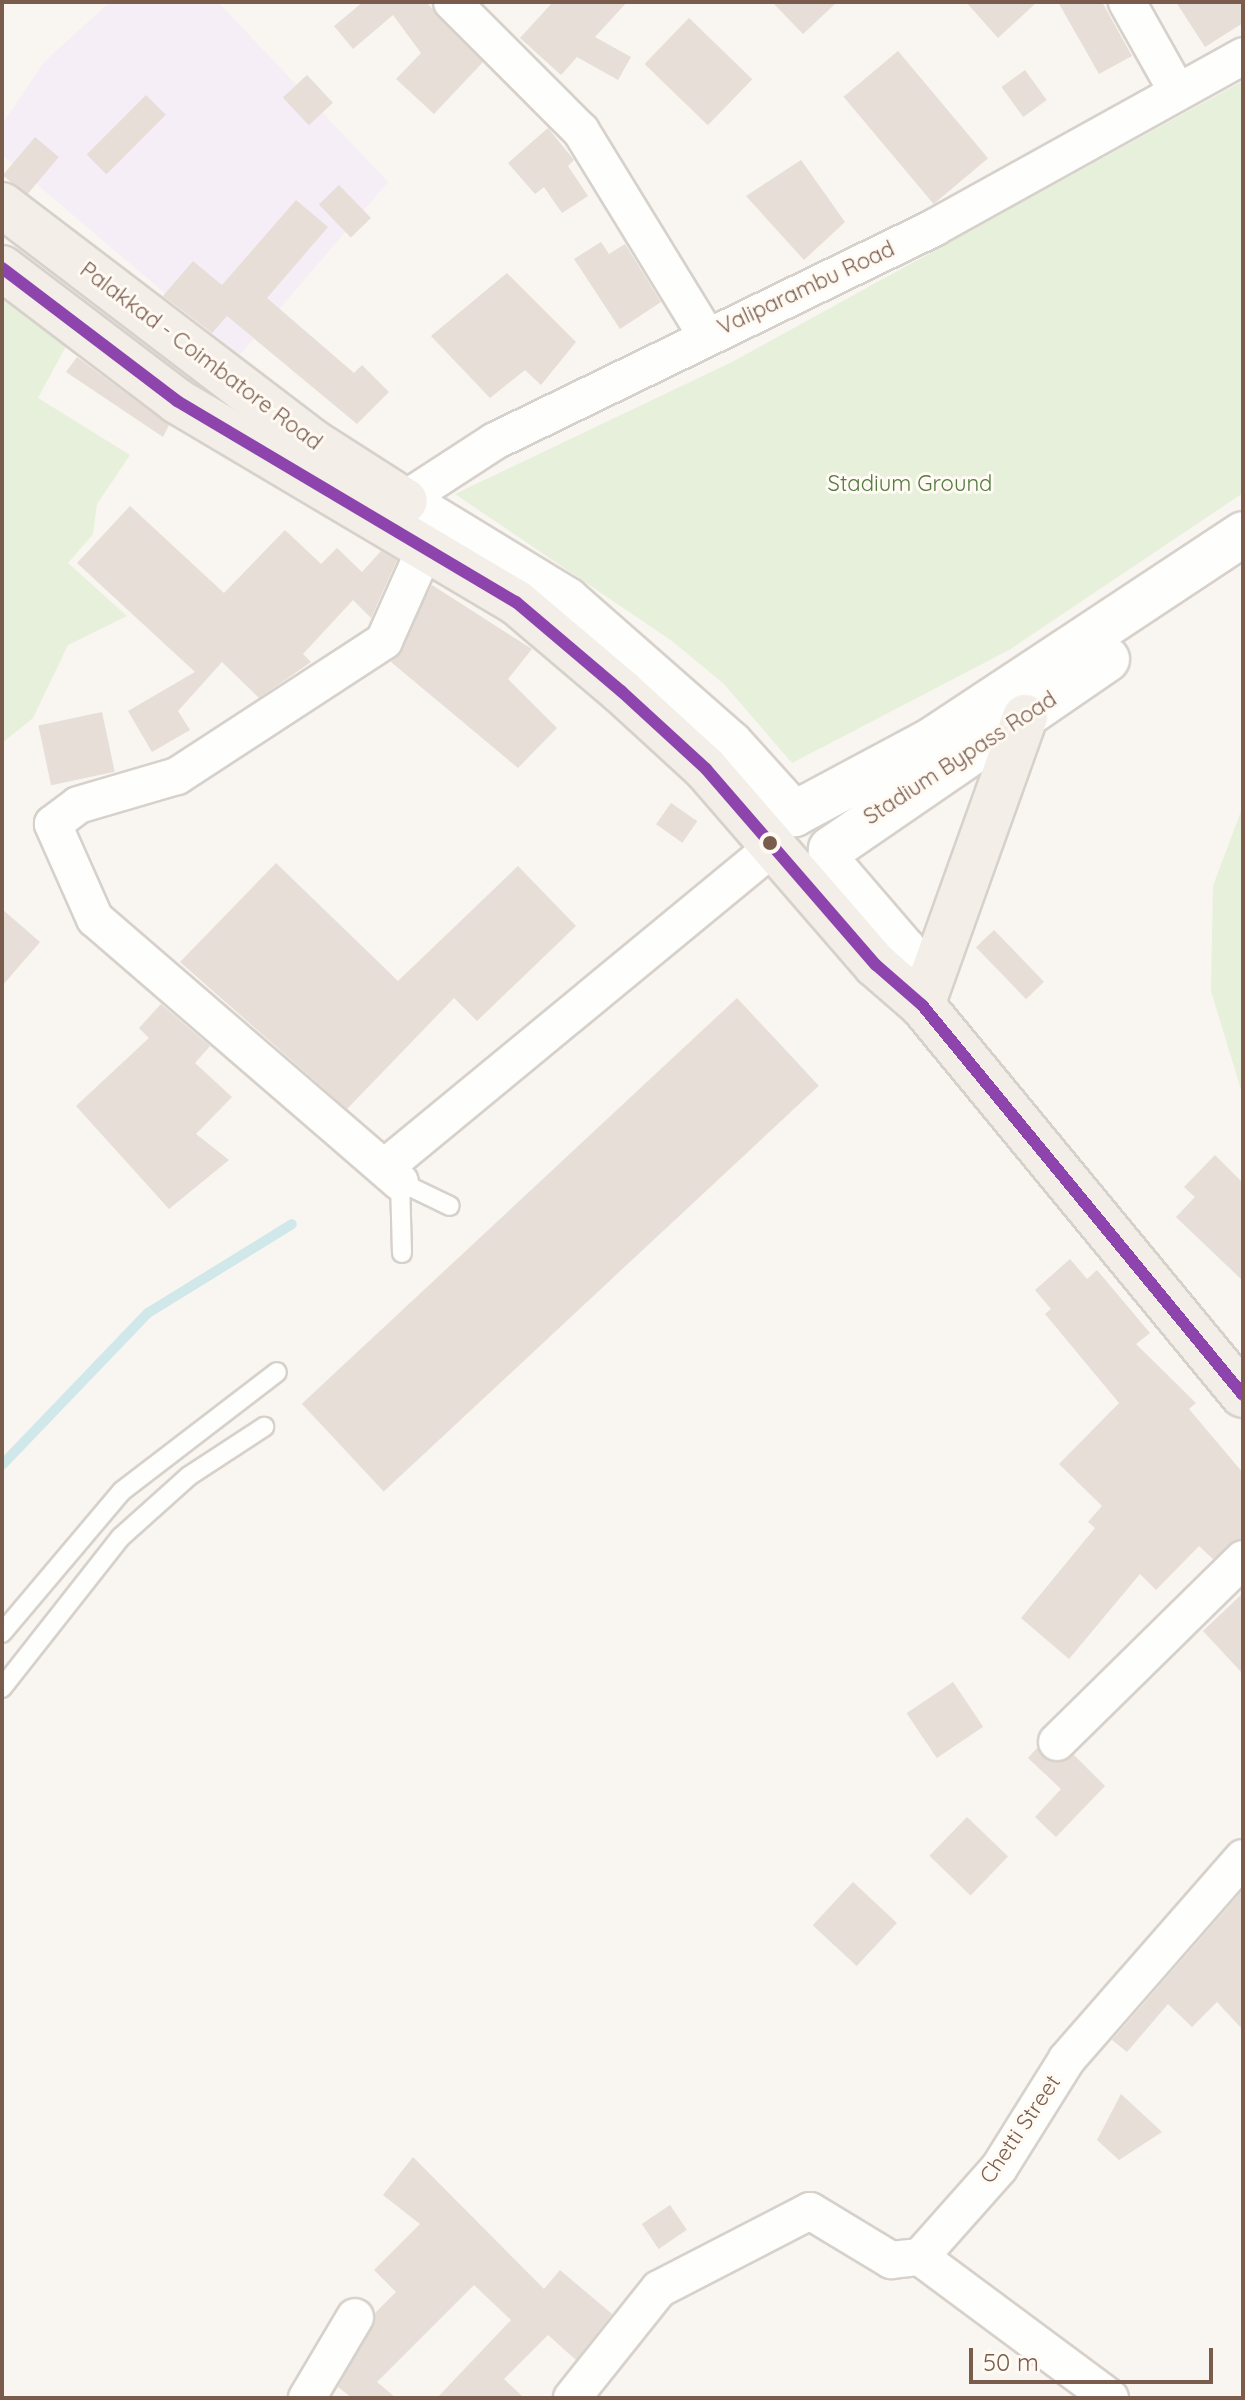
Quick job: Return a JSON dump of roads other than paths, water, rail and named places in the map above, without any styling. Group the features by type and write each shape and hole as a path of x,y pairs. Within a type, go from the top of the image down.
{"main road":[{"name":"Palakkad - Coimbatore Road","path":"11,230 387,511 425,549 516,602 706,769 785,829 876,965 922,1005 1243,1395"},
{"name":"Palakkad - Coimbatore Road","path":"2,268 177,401 387,511"},
{"path":"922,1005 1025,717"}],"street":[{"path":"452,2 581,131 706,335"},
{"path":"1127,2 1177,91"},
{"name":"Valiparambu Road","path":"387,511 495,441 706,335 935,227 1243,56"},
{"path":"387,511 567,600 730,743 785,829"},
{"path":"425,549 384,641 177,776 78,805 53,824 95,919 392,1175 785,829 932,740 1243,534"},
{"name":"Stadium Bypass Road","path":"922,1005 904,950 830,864 831,849 1243,563"},
{"path":"1057,1742 1243,1559"},
{"name":"Chetti Street","path":"920,2257 999,2168 1067,2059 1243,1858"},
{"path":"572,2398 659,2289 810,2211 891,2260 920,2257 1110,2398"},
{"path":"307,2398 355,2317"}],"lane":[{"path":"392,1175 450,1206"},
{"path":"392,1175 402,1253"},
{"path":"2,1633 155,1462 277,1372"},
{"path":"2,1688 121,1537 175,1488 264,1427"},
{"path":"155,1462 175,1488"}],"waterway":[{"path":"2,1465 148,1313 292,1224"}],"park label":[{"name":"Stadium Ground","path":"910,484"}]}
